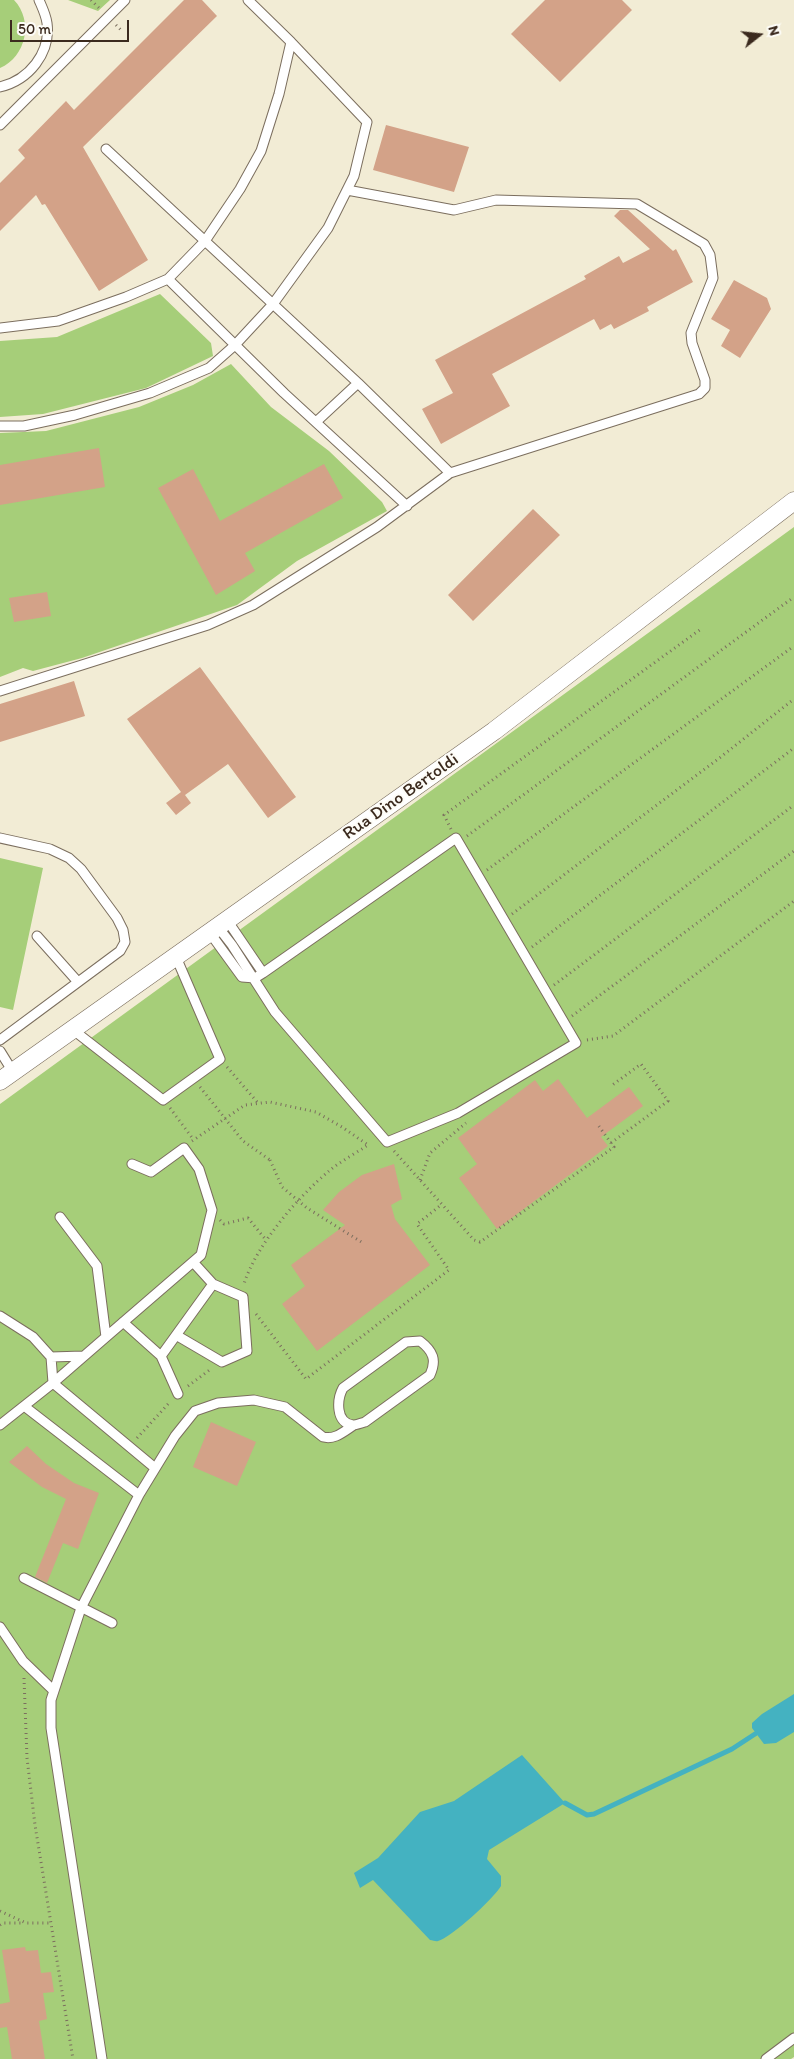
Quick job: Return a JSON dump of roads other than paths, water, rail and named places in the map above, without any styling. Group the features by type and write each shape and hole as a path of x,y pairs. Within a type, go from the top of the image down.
{"street":[{"name":"Rua Dino Bertoldi","path":"6,1076 494,731 794,501"}],"lane":[{"path":"0,88 12,84 32,70 44,52 47,23 39,0"},
{"path":"0,125 125,0"},
{"path":"0,426 24,426 75,415 150,393 209,368 235,345 273,304 328,228 354,176 367,122 248,0"},
{"path":"0,328 58,321 126,297 168,279 205,241 240,189 261,151 279,94 291,42"},
{"path":"32,70 44,81"},
{"path":"106,149 358,383 450,473"},
{"path":"0,691 208,625 253,605 332,557 407,506 450,473 699,394 705,388 691,333 713,278 710,255 704,244 636,204 496,200 454,210 347,190"},
{"path":"168,279 316,422 407,506"},
{"path":"316,422 358,383"},
{"path":"0,838 50,849 69,858 82,869 117,918 123,930 124,942 120,952 0,1040"},
{"path":"218,927 242,977 259,976 457,840 576,1042 458,1114 387,1142 275,1012 259,976 218,927"},
{"path":"37,936 78,982"},
{"path":"72,1029 163,1100 220,1059 176,957"},
{"path":"0,1051 6,1076"},
{"path":"0,1425 53,1383 200,1255 212,1210 199,1168 184,1148 151,1172 132,1164"},
{"path":"60,1217 97,1266 106,1337"},
{"path":"176,1335 222,1362 247,1351 243,1297 213,1284 193,1262"},
{"path":"161,1356 213,1284"},
{"path":"0,1316 33,1337 51,1357 53,1383 155,1468"},
{"path":"123,1322 161,1356 178,1394"},
{"path":"102,2059 51,1728 50,1710 54,1691 82,1608 139,1494 175,1436 194,1411 218,1403 254,1400 285,1407 323,1437 330,1439 380,1413 430,1375 434,1367 433,1357 429,1348 420,1341 406,1342 343,1388 339,1394 340,1416 346,1422 354,1425"},
{"path":"51,1357 83,1356"},
{"path":"24,1406 139,1494"},
{"path":"24,1578 112,1623"},
{"path":"0,1627 23,1661 54,1691"},
{"path":"766,2059 794,2038"}],"water":[{"path":"794,1694 794,1732 776,1743 764,1744 752,1728 752,1723 762,1714"},
{"path":"522,1755 565,1803 489,1850 487,1859 501,1876 501,1886 472,1917 444,1938 437,1941 430,1940 373,1880 360,1888 354,1873 378,1858 420,1812 454,1801"}],"waterway":[{"path":"565,1803 587,1815 594,1814 732,1749 755,1734"}]}
